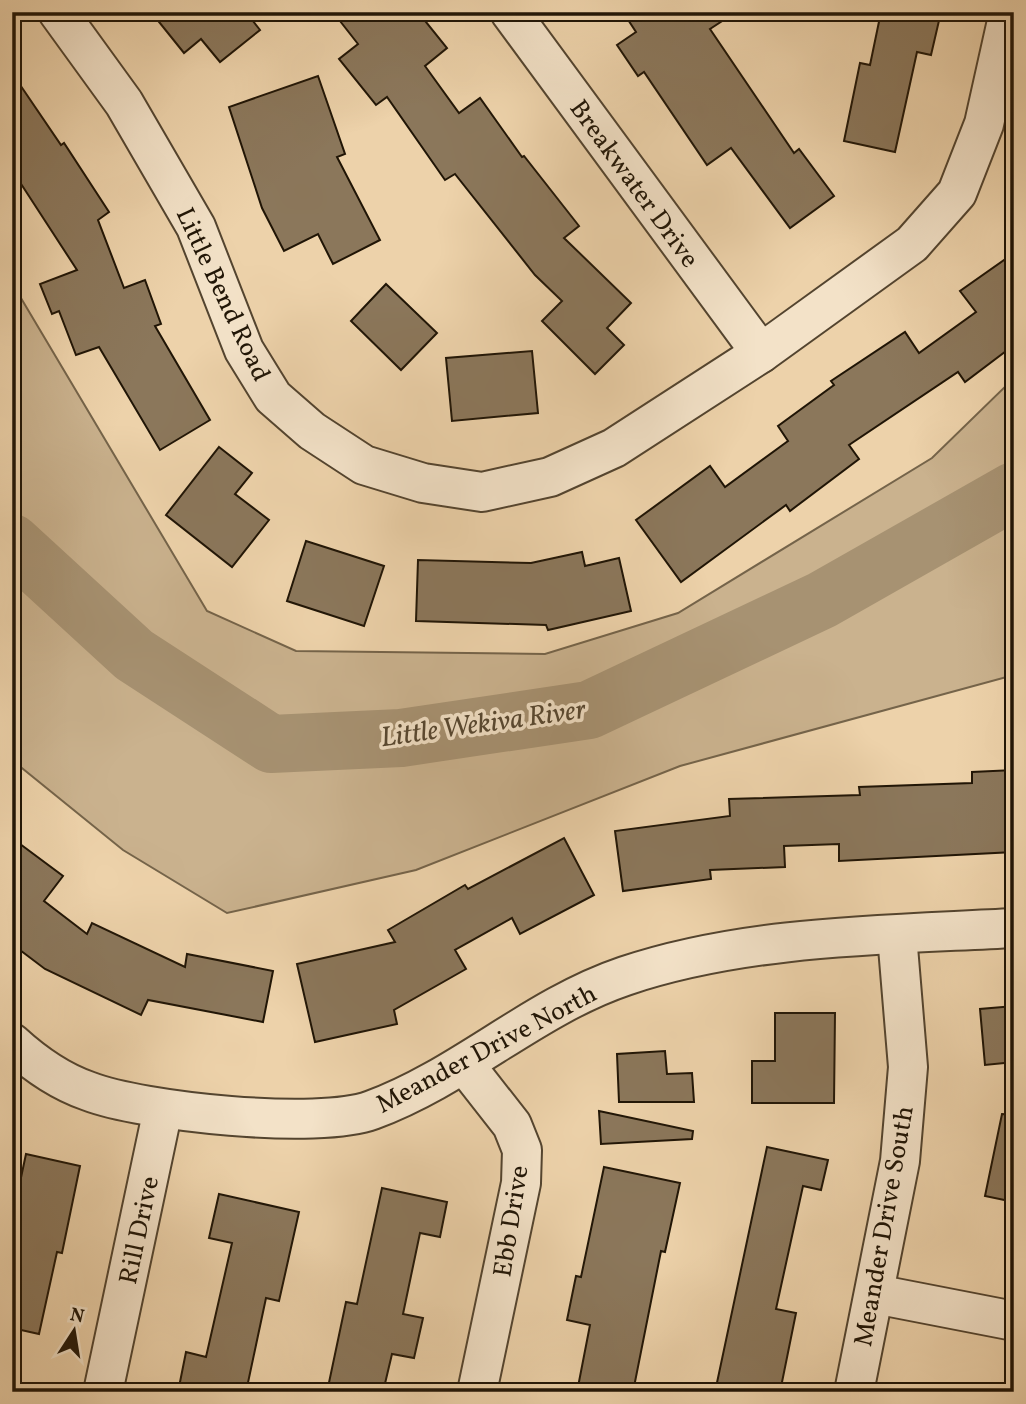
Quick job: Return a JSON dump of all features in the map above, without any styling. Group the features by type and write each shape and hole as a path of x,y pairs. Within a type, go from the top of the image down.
{"street":[{"name":"Little Bend Road","path":"58,12 124,103 196,227 244,350 272,397 312,430 364,465 423,483 482,492 550,477 614,447 761,354 912,244 957,193 984,124 1009,12"},
{"name":"Breakwater Drive","path":"510,12 761,354"},
{"name":"Meander Drive North","path":"12,1043 38,1067 88,1092 163,1109 308,1120 370,1111 465,1065 550,1008 624,976 716,950 1014,928"},
{"name":"Meander Drive South","path":"854,1392 900,1161 908,1067 897,935"},
{"name":"Ebb Drive","path":"465,1065 512,1125 522,1150 522,1183 477,1392"},
{"name":"Rill Drive","path":"103,1392 163,1109"},
{"path":"875,1294 1014,1321"}],"shaded area":[{"path":"12,283 207,611 296,651 545,654 678,613 932,458 1014,378 1014,675 680,766 416,870 227,913 123,850 12,760"}],"building":[{"path":"151,12 246,12 260,30 220,62 201,39 184,53"},
{"path":"333,12 418,12 447,48 425,66 459,113 480,98 522,157 524,156 579,226 564,238 631,303 607,328 624,345 595,374 542,321 562,301 535,275 455,174 445,180 387,97 376,105 339,59 358,44"},
{"path":"623,12 736,12 710,29 794,153 799,149 834,196 790,228 731,148 707,165 644,72 638,76 617,45 636,32"},
{"path":"881,12 941,12 931,55 917,52 895,152 844,141 860,63 870,65"},
{"path":"12,73 61,145 64,143 109,212 98,220 124,288 145,280 161,324 155,326 210,420 160,450 99,347 76,355 59,311 52,314 40,284 77,270 12,170"},
{"path":"318,76 345,154 337,157 380,240 333,264 318,234 284,251 262,208 229,107"},
{"path":"1014,253 1014,345 965,382 958,372 849,445 859,459 790,511 786,505 681,582 636,520 710,466 725,487 788,441 778,426 834,385 831,381 905,332 919,353 976,312 960,291"},
{"path":"386,284 437,333 401,370 351,321"},
{"path":"532,351 538,413 452,421 446,358"},
{"path":"219,447 252,473 235,494 269,520 232,567 166,515"},
{"path":"306,541 384,566 364,626 287,601"},
{"path":"582,552 585,566 619,558 631,611 548,630 546,625 416,621 418,560 531,563"},
{"path":"1014,770 1014,852 839,861 839,844 784,846 785,867 710,870 711,879 623,891 615,831 730,816 729,799 860,795 859,787 972,783 972,772"},
{"path":"12,838 63,876 44,901 87,934 92,923 185,967 187,954 273,971 263,1022 148,1000 141,1015 45,969 12,944"},
{"path":"564,838 594,895 520,934 512,918 455,950 466,969 394,1010 397,1024 315,1042 297,964 395,942 388,930 465,885 468,889"},
{"path":"1014,1006 1014,1062 985,1065 980,1009"},
{"path":"775,1013 835,1013 834,1103 752,1103 752,1061 775,1061"},
{"path":"665,1051 667,1074 692,1073 694,1102 619,1102 617,1054"},
{"path":"599,1111 693,1131 692,1139 601,1144"},
{"path":"1002,1114 1014,1115 1014,1202 985,1196"},
{"path":"767,1147 828,1160 821,1190 803,1186 776,1309 796,1313 780,1392 715,1392"},
{"path":"26,1154 80,1166 62,1253 57,1252 39,1334 12,1328 12,1220"},
{"path":"604,1167 680,1183 665,1252 661,1251 633,1392 577,1392 590,1325 567,1320 576,1276 581,1277"},
{"path":"382,1188 447,1202 440,1237 420,1233 403,1314 423,1318 414,1358 392,1354 383,1392 327,1392 346,1302 357,1304"},
{"path":"219,1194 299,1212 279,1301 266,1298 246,1392 178,1392 186,1352 206,1357 232,1243 209,1238"}],"waterway":[{"name":"Little Wekiva River","path":"12,543 134,655 271,744 401,738 589,710 822,600 1014,491"}]}
